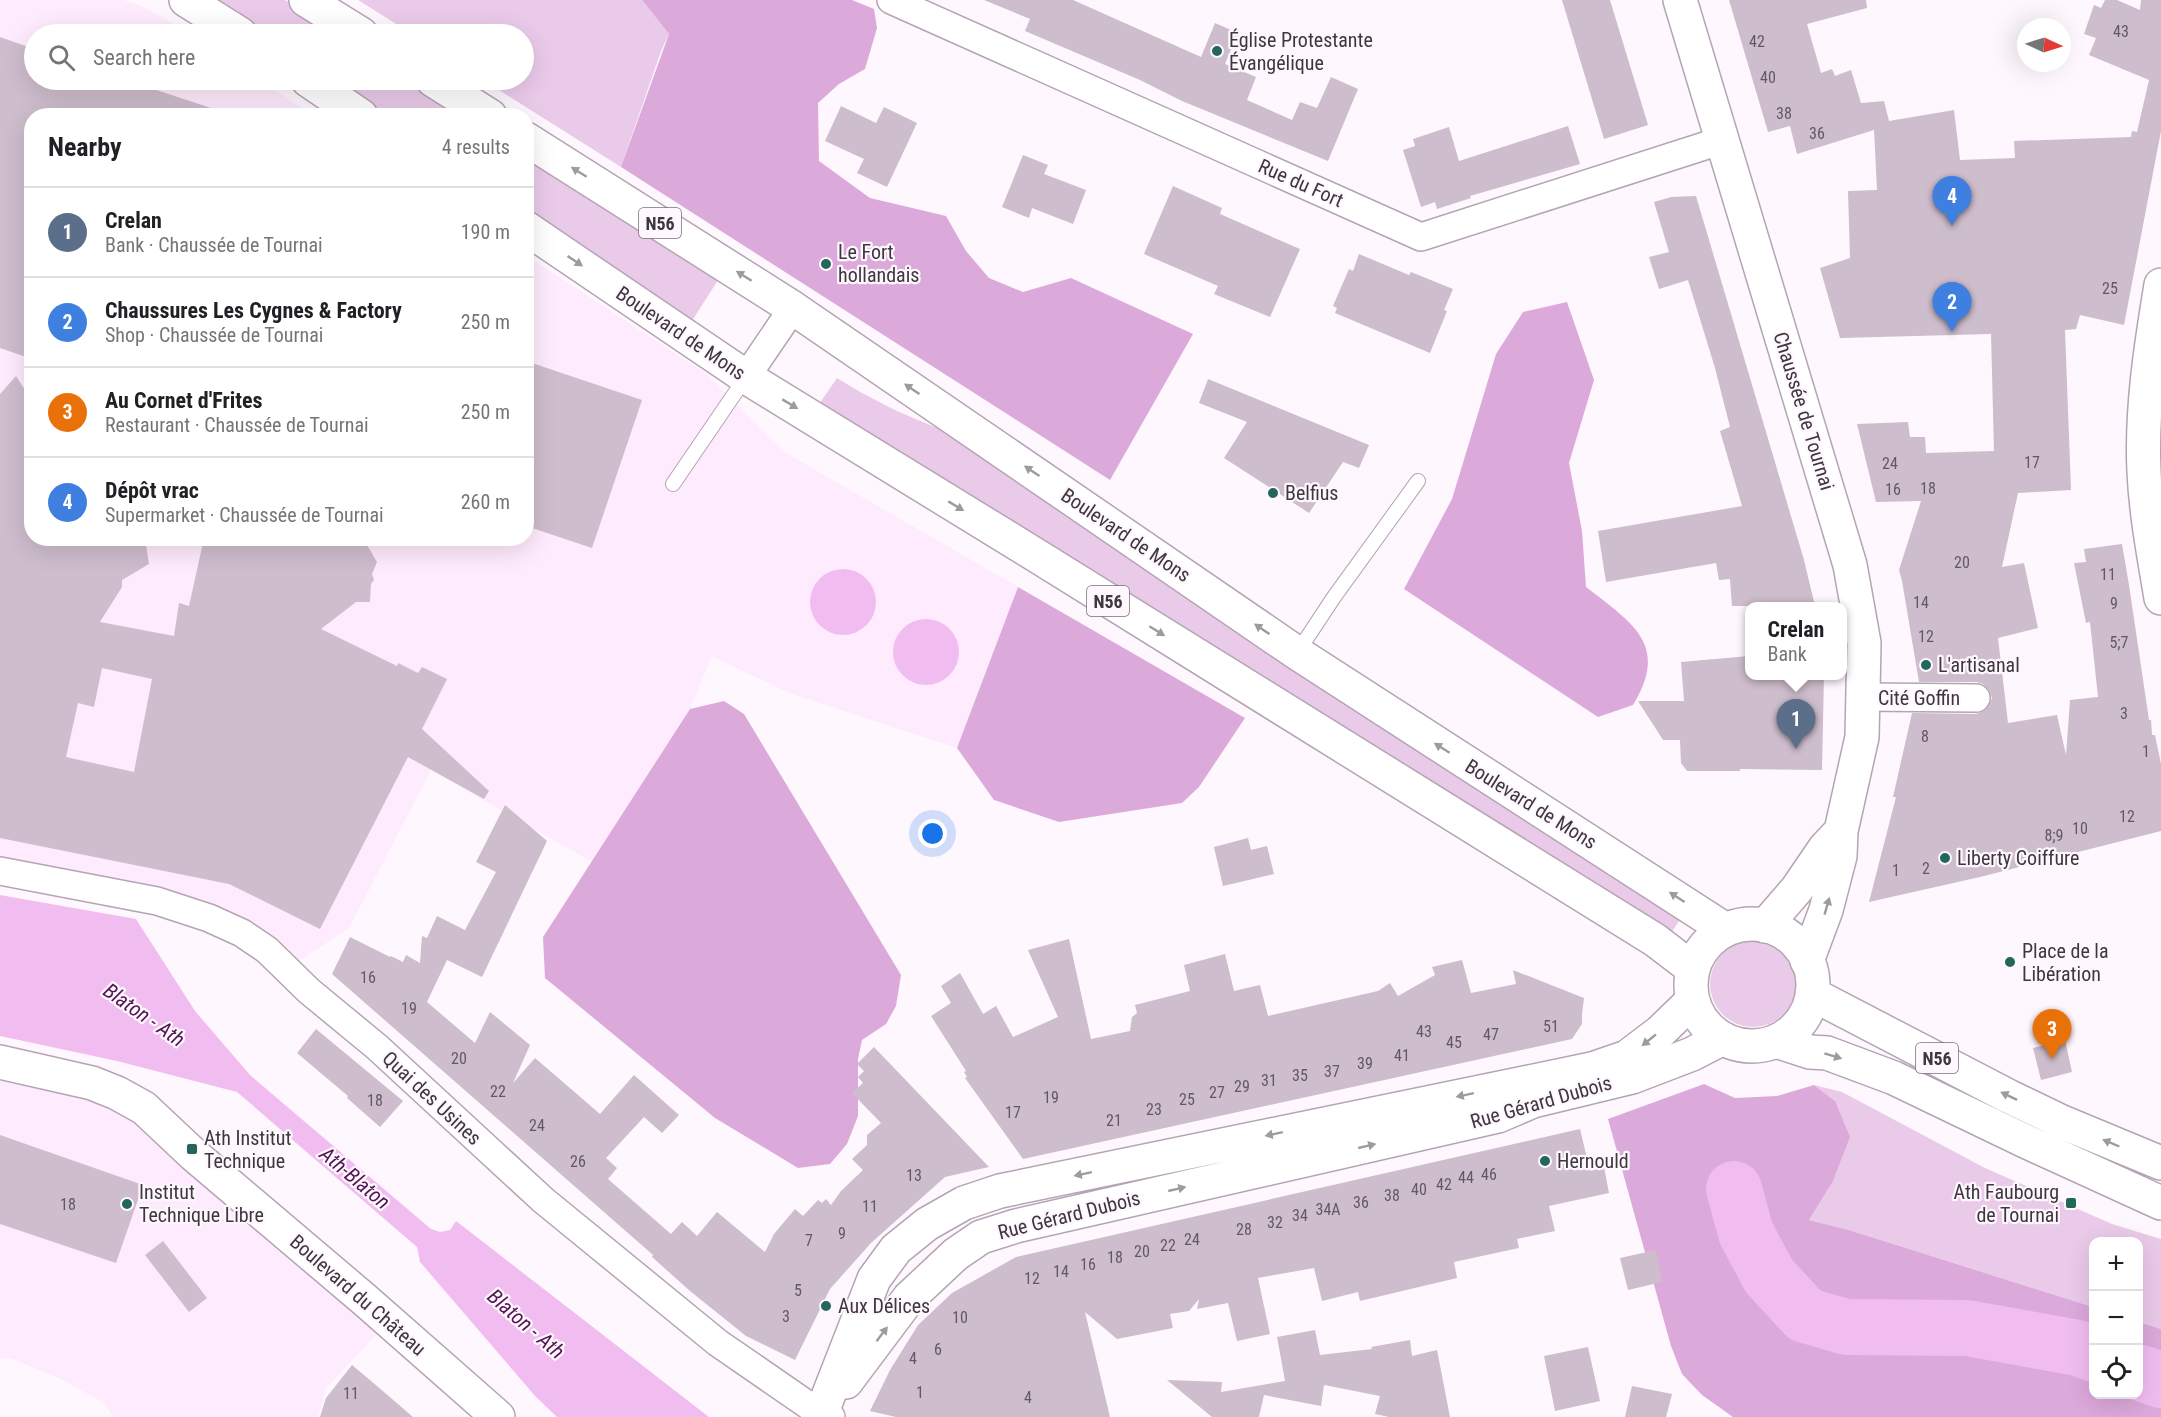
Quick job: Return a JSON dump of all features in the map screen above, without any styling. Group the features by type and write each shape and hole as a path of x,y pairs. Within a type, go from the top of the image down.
{"main road":[{"path":"186,0 224,24"},
{"path":"306,0 345,24"},
{"name":"Chaussée de Tournai","path":"1680,0 1850,565 1864,643 1862,737 1841,831 1840,856 1826,910 1808,961"},
{"path":"323,90 349,108"},
{"path":"449,90 477,108"},
{"name":"Boulevard de Mons","path":"534,144 793,308 1297,653 1682,899 1726,930"},
{"name":"Boulevard de Mons","path":"534,233 746,377 1655,940 1692,985"},
{"path":"2161,285 2151,344 2144,471 2147,511 2161,598"},
{"name":"Chaussée de Tournai","path":"1765,926 1797,889 1825,848 1841,831"},
{"path":"1738,926 1765,926 1791,938 1808,961 1812,977 1812,994 1805,1013 1794,1030 1776,1041 1758,1046 1739,1045 1721,1039 1703,1023 1692,985 1705,946 1726,930 1738,926"},
{"name":"Rue Gérard Dubois","path":"824,1416 874,1279 896,1249 927,1224 964,1203 1000,1191 1592,1069 1627,1057 1654,1037 1692,985"},
{"name":"N56","path":"1812,994 2008,1096 2062,1122 2161,1163"},
{"name":"Rue Gérard Dubois","path":"824,1416 909,1298 956,1254 981,1237 1016,1226 1498,1116 1533,1101 1632,1077 1678,1060 1721,1039"},
{"name":"N56","path":"1776,1041 1810,1052 1827,1053 1894,1078 2161,1203"},
{"name":"Boulevard du Château","path":"0,1062 92,1083 117,1093 144,1108 195,1155 498,1417"},
{"path":"2064,1158 2161,1188"}],"street":[{"name":"Rue du Fort","path":"891,0 1421,237 1723,140"},
{"path":"746,377 793,308"},
{"name":"Cité Goffin","path":"1863,698 1976,698"},
{"name":"Quai des Usines","path":"0,871 157,901 209,918 242,933 267,950 309,991 377,1047 543,1200 718,1343 824,1416"}],"lane":[{"path":"674,484 746,377"},
{"path":"1297,653 1334,597 1418,481"}],"shaded area":[{"path":"0,0 123,0 140,5 173,24 24,24 24,90 275,90 302,108 24,108 24,546 534,546 534,261 705,373 786,453 1018,587 957,748 789,693 712,656 690,709 592,862 431,770 349,928 287,969 242,933 0,870"},
{"path":"206,0 285,0 323,24 244,24"},
{"path":"358,0 642,0 669,34 621,167 534,112 534,108 527,108 499,90 534,90 534,24 396,24"},
{"path":"642,0 852,0 874,9 877,28 865,69 839,84 818,103 819,161 870,198 946,216 966,251 989,278 1023,292 1071,278 1193,334 1110,480 621,167 669,34"},
{"path":"344,90 425,90 454,108 372,108"},
{"path":"534,160 720,277 690,324 534,217"},
{"path":"1567,302 1594,380 1569,463 1582,531 1586,587 1631,624 1647,650 1648,666 1633,705 1598,717 1404,589 1452,499 1496,354 1523,312"},
{"path":"837,378 895,410 957,435 1683,915 1667,939 817,407"},
{"path":"1018,587 1245,718 1199,787 1182,803 1059,822 994,800 957,748"},
{"path":"724,701 744,714 901,975 896,1006 886,1024 862,1040 858,1059 858,1116 847,1144 830,1164 798,1168 715,1118 545,978 543,937 690,709"},
{"path":"1753,941 1777,948 1789,960 1796,984 1789,1008 1777,1020 1753,1027 1729,1020 1717,1008 1710,984 1717,960 1729,948"},
{"name":"Institut Technique Libre","path":"0,1062 92,1083 389,1321 326,1388 318,1417 114,1417 102,1402 63,1380 11,1358 0,1358"},
{"path":"1704,1084 1735,1098 1777,1096 1814,1085 1835,1101 1850,1137 1832,1183 1809,1220 1849,1230 2089,1306 2089,1399 2143,1399 2143,1323 2161,1329 2161,1417 1733,1417 1702,1395 1682,1374 1671,1346 1608,1119"},
{"path":"1814,1085 1842,1092 1985,1168 2112,1224 2161,1239 2161,1329 2143,1323 2143,1237 2089,1237 2089,1306 1849,1230 1809,1220 1832,1183 1835,1101"}],"water":[{"path":"843,569 856,571 866,579 874,589 876,602 874,615 866,625 856,633 843,635 830,633 820,625 812,615 810,602 812,589 820,579 830,571"},
{"path":"926,619 939,621 949,629 957,639 959,652 957,665 949,675 939,683 926,685 913,683 903,675 895,665 893,652 895,639 903,629 913,621"},
{"path":"0,895 136,919 195,1011 250,1075 431,1229 440,1232 450,1230 456,1221 709,1417 557,1417 535,1396 420,1262 417,1247 237,1092 117,1061 0,1036"}],"building":[{"path":"984,0 1073,0 1201,57 1215,23 1238,33 1225,64 1256,77 1247,100 1292,120 1300,102 1317,108 1331,77 1358,89 1328,161 1182,101 1140,80 1025,31 1030,19"},
{"path":"1562,0 1610,0 1648,125 1604,139"},
{"path":"1729,0 1866,0 1867,8 1807,24 1821,73 1832,69 1835,76 1851,70 1861,103 1884,101 1889,121 1954,110 1960,160 2015,158 2014,141 2131,137 2132,131 2137,132 2149,80 2089,55 2096,38 2084,34 2094,5 2101,8 2105,0 2117,0 2140,10 2141,0 2161,0 2161,131 2124,325 2080,315 2076,329 2065,330 2071,490 2018,493 2002,567 2024,563 2038,628 1998,638 2008,723 2057,715 2066,755 2070,700 2098,697 2090,622 2086,623 2074,563 2086,562 2084,549 2122,544 2149,720 2151,720 2152,735 2155,735 2161,764 2161,831 1980,877 1869,902 1896,797 1893,797 1912,713 1976,714 1989,706 1992,698 1989,690 1977,682 1919,682 1899,570 1921,501 1876,502 1857,424 1908,422 1910,437 1925,437 1926,453 1994,451 1991,334 1840,338 1820,268 1850,258 1848,191 1877,190 1874,130 1797,154 1790,126 1768,132"},
{"path":"0,37 24,45 24,90 156,90 211,108 24,108 24,356 0,348"},
{"path":"841,106 876,123 884,107 917,123 887,187 857,173 864,159 825,141"},
{"path":"1568,126 1580,164 1470,196 1471,198 1437,209 1435,202 1421,207 1403,150 1415,146 1413,139 1449,127 1459,161"},
{"path":"1023,155 1048,165 1044,174 1086,190 1073,224 1032,208 1029,218 1002,207"},
{"path":"1173,186 1222,208 1220,214 1300,249 1270,317 1214,294 1218,286 1144,254"},
{"path":"1696,196 1804,560 1814,602 1745,602 1745,606 1732,606 1730,579 1719,580 1716,563 1606,582 1598,531 1742,506 1720,431 1730,427 1688,280 1659,289 1649,257 1669,252 1654,202 1671,197"},
{"path":"1359,254 1409,275 1411,272 1453,289 1430,353 1335,313 1337,308 1333,306 1349,269 1353,271"},
{"path":"534,364 642,400 592,548 534,529"},
{"path":"16,376 24,388 24,546 146,546 149,564 122,580 122,587 100,622 174,636 179,603 189,606 202,546 368,546 377,562 372,574 374,580 371,584 370,602 356,602 321,629 397,666 398,663 418,673 422,667 447,679 422,729 489,791 484,799 408,757 320,929 229,884 0,838 0,394","holes":["102,668 152,679 134,772 66,757 78,703 94,707"]},
{"path":"1208,379 1369,445 1359,468 1343,462 1309,513 1224,458 1247,422 1199,403"},
{"path":"1745,656 1745,680 1824,680 1822,770 1687,771 1681,763 1680,740 1663,740 1638,701 1684,701 1681,662"},
{"path":"505,805 547,841 482,977 447,960 427,1002 475,1043 490,1012 530,1045 513,1083 535,1058 600,1114 634,1075 679,1115 662,1133 644,1117 606,1158 617,1168 608,1179 671,1234 682,1222 697,1236 717,1212 765,1252 774,1234 795,1209 803,1216 818,1200 822,1203 826,1199 831,1205 841,1191 863,1170 852,1159 867,1145 867,1135 881,1123 852,1093 863,1083 858,1077 864,1071 857,1064 874,1047 989,1167 945,1177 871,1243 830,1289 795,1360 746,1336 690,1291 652,1257 653,1255 332,974 350,937 403,962 406,955 420,963 422,936 427,938 437,916 465,930 496,872 476,862"},
{"path":"1248,838 1251,850 1267,846 1274,874 1223,886 1214,847"},
{"path":"1069,939 1091,1039 1130,1031 1132,1017 1137,1013 1135,1005 1190,991 1184,965 1225,954 1234,991 1260,985 1268,1016 1378,991 1390,983 1398,996 1435,975 1432,967 1462,960 1471,993 1516,984 1513,970 1584,998 1582,1024 1572,1039 1023,1159 965,1078 967,1077 964,1072 966,1071 931,1016 951,1003 941,986 960,973 983,1014 996,1006 1013,1037 1058,1017 1028,950"},
{"path":"316,1029 403,1101 380,1127 347,1098 348,1096 297,1053"},
{"path":"2065,1040 2072,1072 2041,1080 2033,1048"},
{"path":"1580,1129 1590,1171 1604,1167 1609,1193 1549,1206 1555,1231 1517,1239 1519,1248 1454,1262 1457,1278 1360,1301 1358,1292 1322,1301 1314,1268 1258,1278 1270,1334 1237,1341 1228,1303 1197,1309 1199,1299 1189,1311 1170,1314 1173,1328 1117,1339 1085,1312 1110,1417 896,1417 870,1411 890,1370 918,1325 952,1293 1016,1257"},
{"path":"0,1135 143,1185 116,1263 0,1224"},
{"path":"163,1241 207,1298 189,1312 145,1255"},
{"path":"1656,1250 1662,1282 1628,1290 1620,1258"},
{"path":"1315,1330 1320,1355 1372,1349 1371,1347 1410,1340 1412,1356 1437,1350 1450,1417 1389,1417 1375,1414 1380,1396 1324,1385 1321,1406 1264,1395 1259,1417 1212,1417 1167,1380 1222,1382 1221,1392 1285,1381 1277,1337"},
{"path":"1588,1347 1600,1401 1555,1411 1544,1356"},
{"path":"352,1365 413,1417 320,1417 326,1398"},
{"path":"1632,1386 1672,1394 1666,1417 1625,1417"}],"waterway":[{"path":"1734,1189 1746,1233 1769,1276 1805,1315 1846,1327 1967,1328 2078,1348 2089,1352"},
{"path":"2143,1374 2161,1380"}],"place":[{"name":"Église Protestante Évangélique","path":"1217,51"},
{"name":"Dépôt vrac","path":"1952,226"},
{"name":"Le Fort hollandais","path":"826,264"},
{"name":"Chaussures Les Cygnes & Factory","path":"1952,332"},
{"name":"Belfius","path":"1273,493"},
{"name":"L'artisanal","path":"1926,665"},
{"name":"Crelan","path":"1796,749"},
{"name":"Liberty Coiffure","path":"1945,858"},
{"name":"Place de la Libération","path":"2010,962"},
{"name":"Au Cornet d'Frites","path":"2052,1059"},
{"name":"Ath Institut Technique","path":"192,1149"},
{"name":"Hernould","path":"1545,1161"},
{"name":"Ath Faubourg de Tournai","path":"2071,1203"},
{"name":"Institut Technique Libre","path":"127,1204"},
{"name":"Aux Délices","path":"826,1306"}],"water label":[{"name":"Blaton - Ath","path":"144,1015"},
{"name":"Ath-Blaton","path":"355,1178"},
{"name":"Blaton - Ath","path":"526,1324"}]}
